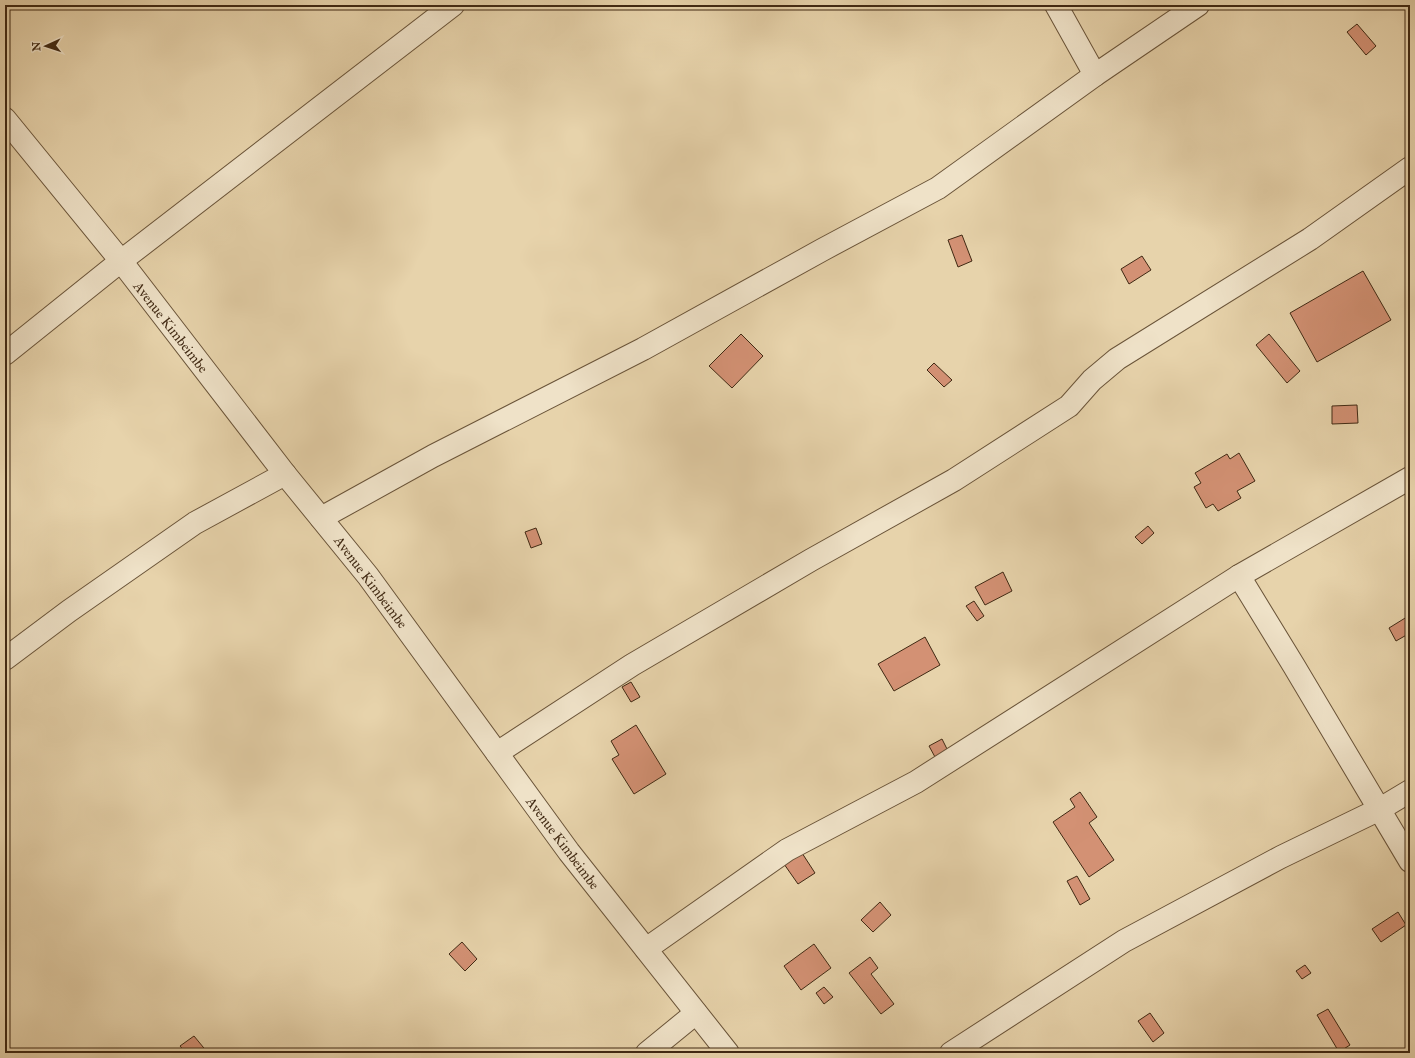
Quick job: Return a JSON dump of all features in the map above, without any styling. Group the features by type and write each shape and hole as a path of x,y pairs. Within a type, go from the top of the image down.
{"street":[{"path":"5,354 121,261 453,5"},
{"path":"1056,5 1095,75"},
{"path":"320,518 433,456 643,349 938,188 1095,75 1198,5"},
{"name":"Avenue Kimbeimbe","path":"5,119 121,261 285,474 368,576 569,852 728,1053"},
{"path":"497,753 632,665 811,560 960,476 1068,406 1092,380 1117,359 1310,239 1410,168"},
{"path":"5,659 69,611 195,523 285,474"},
{"path":"646,949 787,850 916,782 1240,576 1410,478"},
{"path":"1240,576 1410,861"},
{"path":"951,1053 1124,941 1281,857 1380,810 1410,791"},
{"path":"647,1053 696,1013"}],"building":[{"path":"1357,24 1376,46 1366,55 1347,32"},
{"path":"962,235 972,261 958,267 948,240"},
{"path":"1142,256 1151,270 1129,284 1121,269"},
{"path":"1363,271 1391,320 1317,362 1290,313"},
{"path":"741,334 763,356 732,388 709,366"},
{"path":"1269,334 1300,371 1287,383 1256,345"},
{"path":"934,363 952,380 944,387 927,370"},
{"path":"1357,405 1358,423 1332,424 1332,406"},
{"path":"1239,453 1255,481 1237,491 1241,498 1218,511 1213,504 1206,508 1194,487 1201,483 1195,473 1227,454 1230,459"},
{"path":"1148,526 1154,533 1142,544 1135,537"},
{"path":"536,528 542,544 531,548 525,532"},
{"path":"1003,572 1012,591 985,605 975,587"},
{"path":"974,601 984,616 977,621 966,606"},
{"path":"1410,615 1410,633 1396,641 1389,628"},
{"path":"925,637 940,665 894,691 878,664"},
{"path":"631,682 640,697 631,702 622,687"},
{"path":"636,725 666,774 634,794 612,759 619,755 611,741"},
{"path":"942,739 948,751 935,757 929,746"},
{"path":"1080,792 1097,817 1089,823 1114,860 1089,877 1053,822 1075,807 1070,799"},
{"path":"802,853 815,873 798,884 784,864"},
{"path":"1077,876 1090,899 1080,905 1067,881"},
{"path":"880,902 891,915 873,932 861,920"},
{"path":"1398,912 1406,925 1381,942 1372,929"},
{"path":"462,942 477,959 465,971 449,954"},
{"path":"814,944 831,968 801,990 784,966"},
{"path":"870,957 878,968 871,974 894,1004 881,1014 849,973"},
{"path":"1305,965 1311,973 1302,979 1296,971"},
{"path":"824,987 833,997 824,1004 816,993"},
{"path":"1328,1009 1350,1045 1339,1052 1317,1015"},
{"path":"1150,1013 1164,1033 1153,1042 1138,1021"},
{"path":"194,1036 208,1053 186,1053 180,1046"}]}
